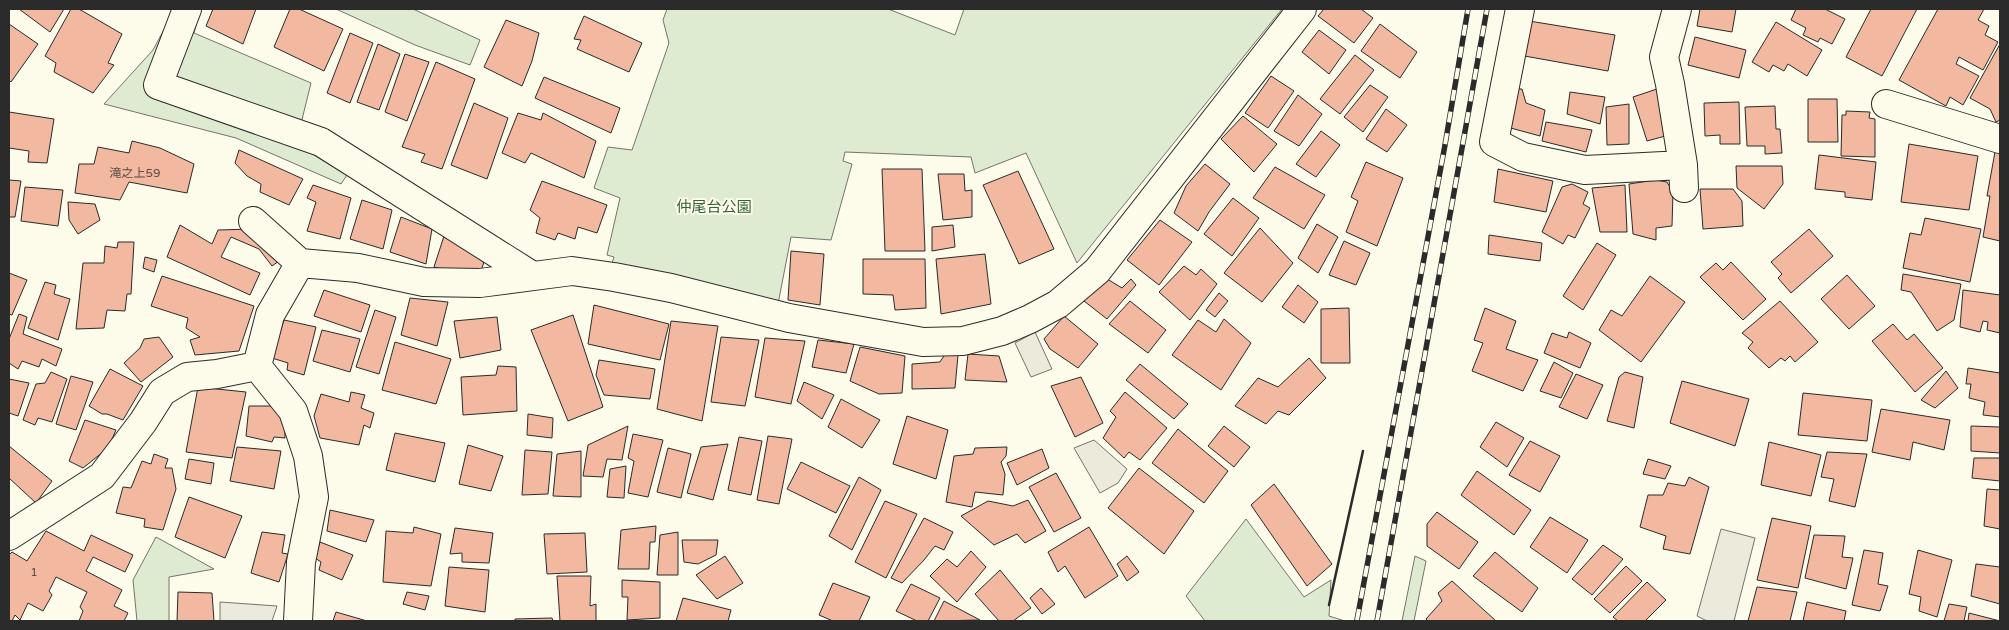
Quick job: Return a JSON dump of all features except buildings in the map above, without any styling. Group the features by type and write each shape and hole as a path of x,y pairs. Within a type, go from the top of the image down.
{"street":[{"path":"187,9 158,85 321,142 531,275"},
{"path":"254,221 300,263 358,268 424,282 480,283 572,271 671,288 789,318 922,342 963,341 1002,331 1030,319 1058,304 1096,271 1302,9"},
{"path":"1520,9 1494,142 1523,157 1585,170 1683,176 1670,84 1664,57 1677,9"},
{"path":"1886,104 2000,139"},
{"path":"257,366 270,315 300,263"},
{"path":"9,536 102,476 143,422 162,392 187,377 217,374 257,366"},
{"path":"257,366 293,411 308,456 314,497 301,562 298,621"}],"green space":[{"path":"175,9 199,14 194,33 311,83 296,144 347,175 341,184 236,138 104,104 153,50"},
{"path":"336,9 413,9 480,40 470,65 415,45"},
{"name":"仲尾台公園","path":"667,9 888,9 955,35 964,9 1282,9 1077,263 1026,153 975,173 971,157 845,152 843,161 852,164 831,240 791,237 778,304 612,263 614,257 607,255 620,198 594,188 608,147 632,150 669,43 663,20"},
{"path":"1246,519 1304,597 1331,580 1329,616 1345,621 1205,621 1186,596"},
{"path":"156,537 214,569 169,577 169,621 137,621 133,580"},
{"path":"1415,556 1426,561 1414,621 1402,621"}],"shaded area":[{"path":"1035,332 1052,369 1031,377 1015,343"},
{"path":"1094,440 1127,469 1118,483 1100,493 1074,448"},
{"path":"1721,529 1755,538 1734,621 1707,621 1697,616"},
{"path":"220,602 277,606 272,621 220,621"}],"railway":[{"path":"1357,620 1445,145 1468,9"},
{"path":"1377,621 1487,9"}],"wall":[{"path":"1329,605 1363,451"}]}
